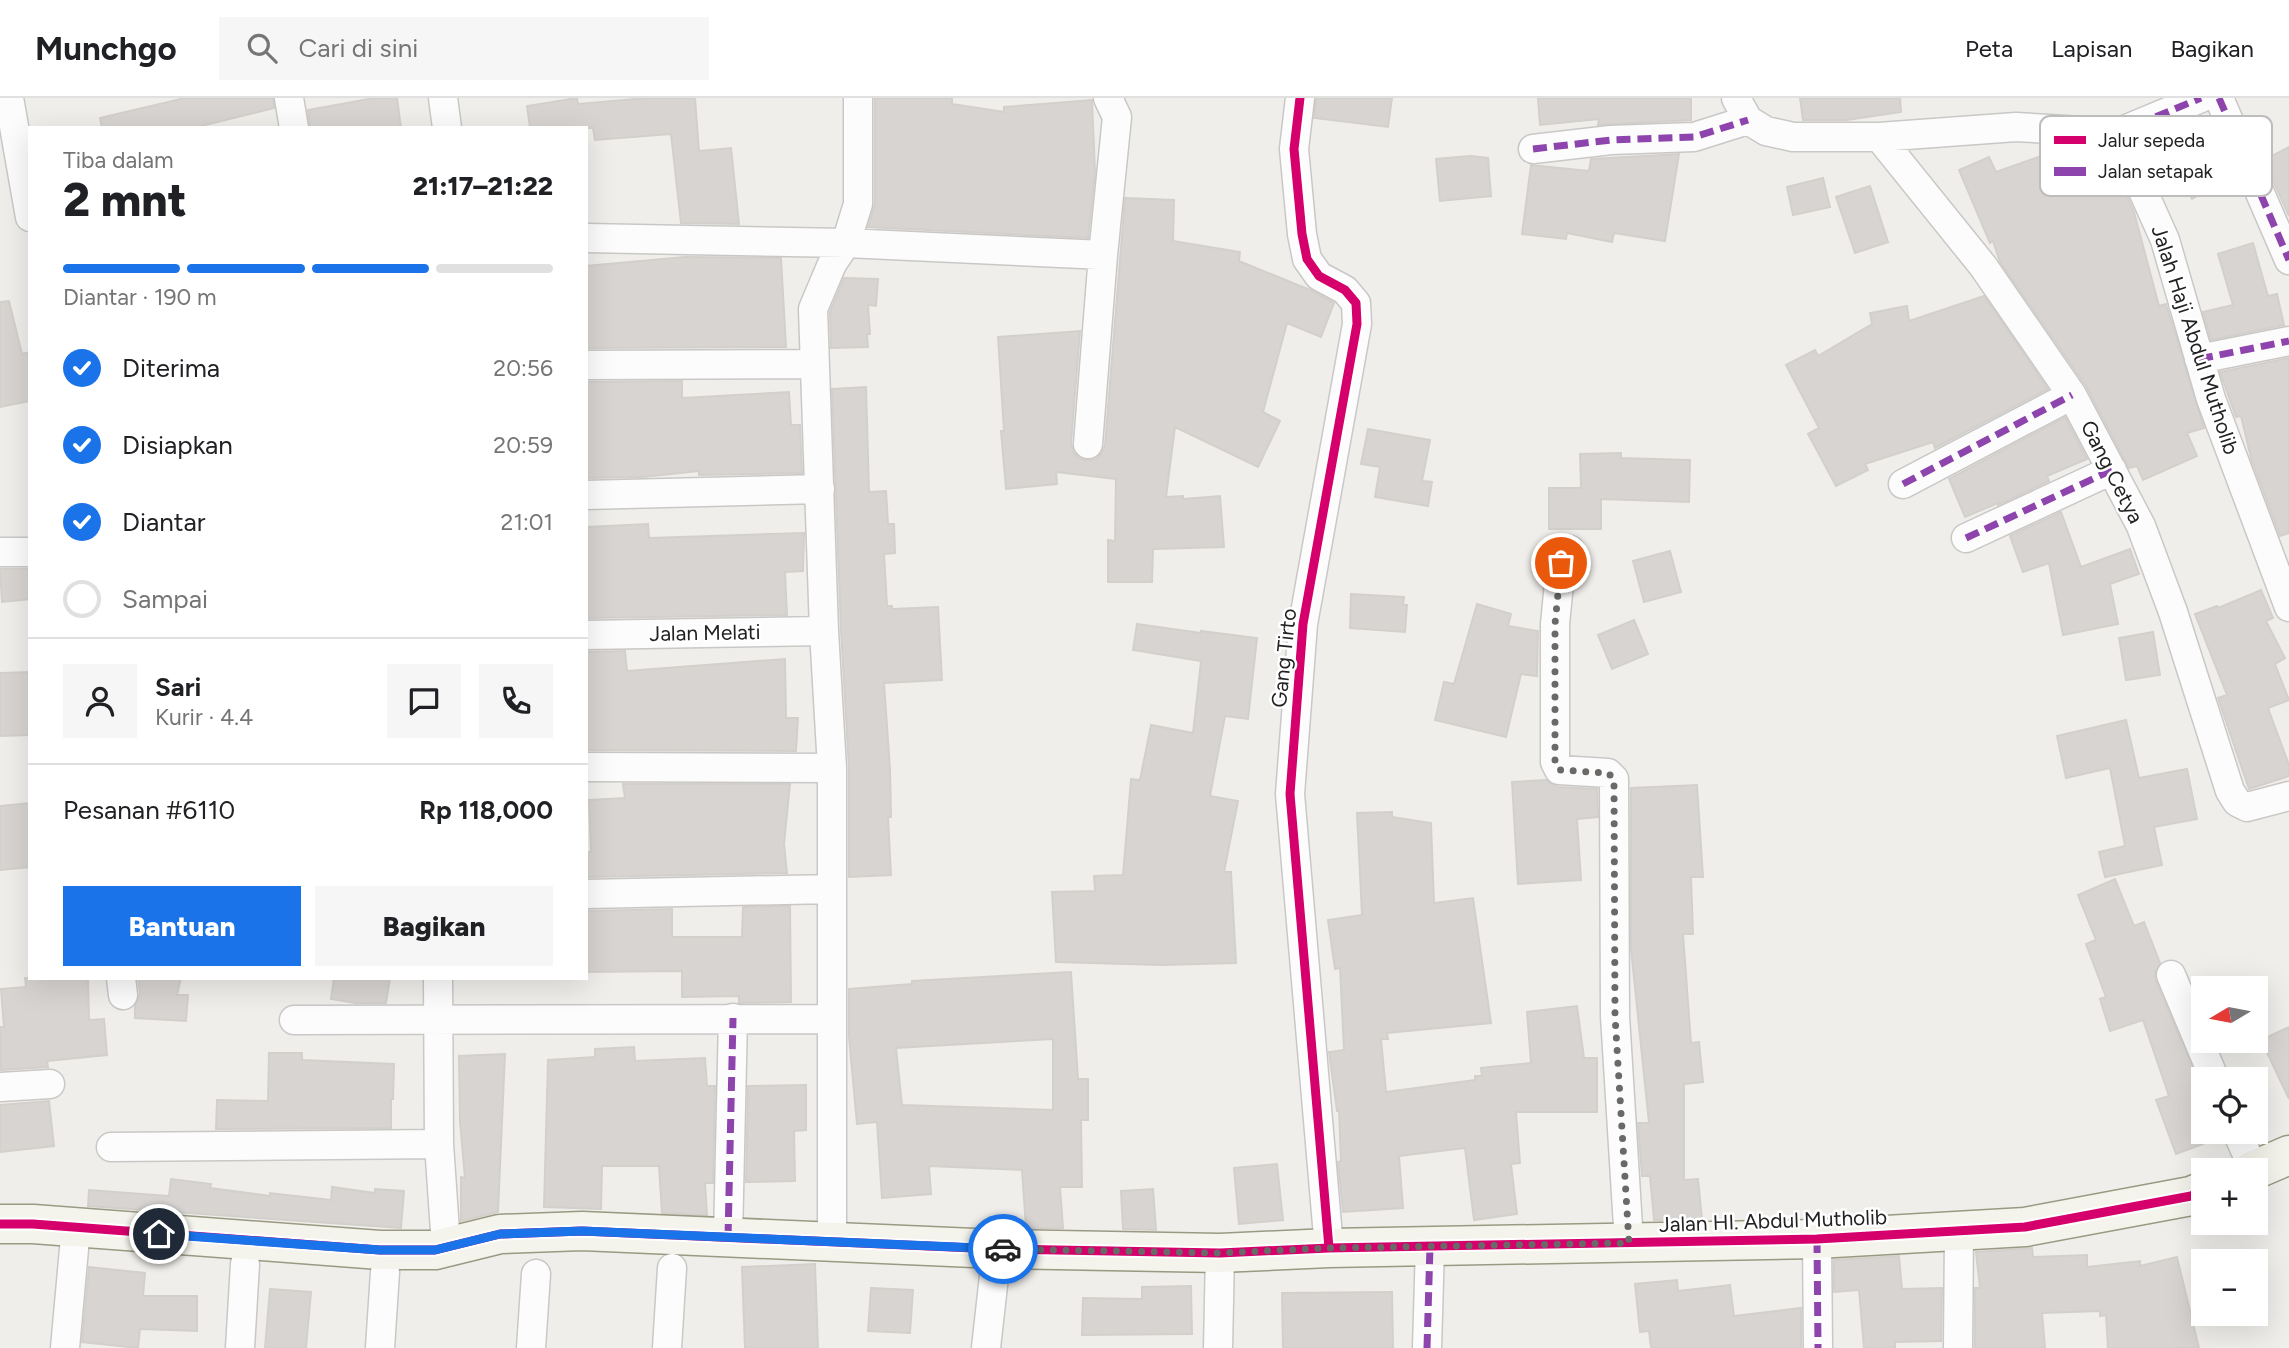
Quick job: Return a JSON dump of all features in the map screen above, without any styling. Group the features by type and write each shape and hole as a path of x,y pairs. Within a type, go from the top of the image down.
{"street":[{"path":"9,98 28,206"},
{"path":"289,98 294,126"},
{"path":"443,98 447,126"},
{"path":"832,1241 832,768 824,631 813,309 832,264 846,243 858,205 859,98"},
{"path":"1088,444 1117,117 1108,98"},
{"name":"Gang Tirto","path":"1300,98 1294,149 1307,259 1319,276 1345,290 1356,303 1357,324 1303,624 1290,794 1329,1248"},
{"path":"2158,116 2201,98"},
{"path":"2219,98 2227,116"},
{"path":"1533,149 1611,140 1694,137 1742,109 1766,131 1793,137 1879,137 2016,127 2040,128"},
{"name":"Gang Cetya","path":"1879,137 1983,266 2072,394 2141,526 2173,612 2230,791 2237,802 2247,807 2289,796"},
{"name":"Jalah Haji Abdul Mutholib","path":"2145,196 2165,240 2211,399 2289,607"},
{"path":"2261,196 2289,260"},
{"path":"588,238 846,243 1103,254"},
{"path":"2199,359 2289,341"},
{"path":"588,365 814,364"},
{"path":"1903,484 2072,394"},
{"path":"1966,538 2112,470"},
{"path":"588,495 820,489"},
{"path":"1570,550 1561,563 1555,624 1555,762 1559,770 1608,773 1614,779 1615,1016 1629,1243"},
{"path":"0,552 28,552"},
{"name":"Jalan Melati","path":"588,635 824,631"},
{"path":"588,767 832,768"},
{"path":"588,894 831,889"},
{"path":"2171,975 2210,1067"},
{"path":"438,980 439,1144 446,1246"},
{"path":"728,1238 733,1018"},
{"path":"294,1020 832,1019"},
{"path":"0,1087 50,1084"},
{"path":"111,1147 439,1144"},
{"path":"2268,1164 2289,1155"},
{"name":"Jalan HI. Abdul Mutholib","path":"0,1224 76,1227 380,1250 435,1250 500,1234 582,1231 997,1249 1220,1253 1329,1248 1816,1239 1959,1231 2025,1227 2191,1196"},
{"path":"65,1348 76,1227"},
{"path":"1958,1348 1959,1231"},
{"path":"1816,1239 1818,1348"},
{"path":"1427,1348 1430,1246"},
{"path":"986,1348 997,1249"},
{"path":"1219,1348 1220,1253"},
{"path":"240,1348 246,1264"},
{"path":"667,1348 672,1268"},
{"path":"380,1348 385,1272"},
{"path":"531,1348 536,1274"}],"building":[{"path":"185,98 273,98 274,108 201,126 102,126 100,118"},
{"path":"374,98 397,98 401,126 310,126 308,110"},
{"path":"577,98 578,104 647,98 695,98 699,151 731,148 739,224 681,223 671,134 595,140 593,128 588,126 530,126 527,106"},
{"path":"875,98 952,98 952,104 1004,112 1004,107 1092,100 1095,172 1088,238 868,227 875,204"},
{"path":"1316,98 1392,98 1388,127 1314,118"},
{"path":"1538,98 1691,98 1691,120 1598,125 1599,119 1540,125"},
{"path":"1800,98 1900,98 1901,112 1847,120 1803,120"},
{"path":"2289,147 2289,216 2272,178 2272,156"},
{"path":"1679,154 1665,241 1614,233 1612,242 1567,233 1566,239 1522,234 1531,165 1589,171 1591,159"},
{"path":"1470,156 1488,158 1491,196 1440,201 1436,159"},
{"path":"2040,156 2040,196 2127,196 2134,212 2159,306 2166,304 2204,428 2187,433 2197,456 2143,480 2137,466 2129,468 2086,386 2000,262 1993,241 1990,243 1959,170 1989,157 1996,172"},
{"path":"1823,178 1830,207 1793,215 1787,187"},
{"path":"1870,186 1888,242 1855,253 1836,197"},
{"path":"1125,198 1174,200 1173,241 1240,252 1239,261 1310,290 1334,303 1321,337 1287,323 1263,412 1280,421 1258,467 1175,427 1166,497 1183,496 1183,499 1220,496 1224,547 1153,549 1152,582 1108,582 1108,540 1115,541 1116,479 1056,472 1057,484 1006,489 1001,431 1004,431 998,337 1080,331 1071,443 1073,452 1079,458 1096,459 1102,453 1105,445"},
{"path":"2253,243 2268,296 2277,294 2284,325 2211,340 2203,312 2233,305 2218,254"},
{"path":"685,257 781,258 786,347 588,348 588,266"},
{"path":"844,278 878,279 876,306 868,305 868,347 831,348 830,312"},
{"path":"1984,296 2048,389 1935,448 1933,442 1865,464 1868,470 1836,486 1808,434 1819,428 1786,365 1815,350 1818,356 1872,324 1870,313 1907,306 1909,321"},
{"path":"9,301 22,354 28,352 28,401 0,407 0,302"},
{"path":"2289,358 2289,533 2280,536 2251,458 2241,416 2236,417 2220,372"},
{"path":"682,381 682,398 789,392 791,425 800,425 802,473 699,475 699,471 643,477 588,478 588,382"},
{"path":"866,387 869,492 886,491 888,524 894,524 895,553 884,554 887,606 892,606 892,609 938,607 942,680 884,683 890,769 891,817 888,817 891,875 849,877 849,768 832,389"},
{"path":"2065,417 2087,459 2047,476 2049,481 1965,517 1949,479"},
{"path":"1368,429 1430,440 1422,481 1432,482 1428,506 1375,497 1380,467 1361,464"},
{"path":"1621,453 1621,458 1690,460 1689,502 1601,499 1601,529 1549,529 1549,488 1581,488 1580,454"},
{"path":"2061,512 2081,567 2130,549 2139,574 2110,584 2118,624 2063,635 2049,563 2023,572 2010,536"},
{"path":"648,524 649,538 804,533 803,571 785,572 787,615 588,618 588,527"},
{"path":"1670,551 1681,592 1644,602 1633,561"},
{"path":"0,569 28,569 28,599 2,602"},
{"path":"2261,590 2273,618 2266,621 2285,658 2275,664 2289,700 2268,708 2289,765 2289,776 2249,789 2218,698 2227,695 2195,614 2217,606 2218,608"},
{"path":"1351,594 1404,597 1403,605 1407,605 1405,632 1350,628"},
{"path":"1477,604 1511,614 1508,626 1538,631 1537,676 1521,674 1506,737 1435,720 1444,682 1454,684"},
{"path":"1634,620 1648,654 1612,669 1598,635"},
{"path":"1137,624 1257,638 1248,719 1225,716 1210,796 1238,801 1224,872 1231,872 1236,963 1161,965 1056,962 1052,892 1095,891 1094,876 1123,875 1131,779 1140,780 1151,725 1193,733 1201,661 1133,650"},
{"path":"2153,632 2160,675 2126,680 2119,638"},
{"path":"625,651 627,671 785,659 786,718 798,718 796,751 588,750 588,652"},
{"path":"28,672 28,735 0,736 0,673"},
{"path":"2126,720 2139,778 2187,769 2197,819 2154,827 2162,865 2105,877 2099,852 2125,846 2110,768 2066,778 2057,736"},
{"path":"1546,780 1558,787 1597,789 1598,817 1577,819 1581,880 1518,884 1512,782"},
{"path":"623,784 790,784 784,844 787,873 588,877 588,852 591,852 589,800 625,798"},
{"path":"1697,785 1703,877 1691,877 1693,934 1683,934 1691,1043 1699,1042 1703,1082 1684,1084 1684,1180 1698,1179 1702,1219 1654,1220 1650,1176 1642,1176 1638,1123 1649,1123 1631,949 1631,788"},
{"path":"28,803 28,867 0,870 0,806"},
{"path":"1392,812 1392,817 1431,823 1434,903 1473,898 1491,1023 1387,1033 1388,1039 1381,1039 1386,1092 1475,1080 1475,1076 1482,1076 1481,1068 1531,1063 1527,1012 1577,1006 1584,1058 1597,1058 1597,1112 1516,1112 1520,1163 1511,1164 1517,1214 1474,1220 1465,1148 1399,1156 1403,1208 1343,1212 1338,1162 1341,1161 1339,1111 1329,1052 1344,1050 1340,968 1335,969 1328,920 1362,915 1357,813"},
{"path":"2115,879 2134,926 2144,922 2160,963 2155,972 2156,981 2193,1067 2191,1144 2203,1144 2176,1154 2156,1100 2169,1096 2143,1020 2110,1031 2100,999 2106,997 2086,944 2096,940 2078,895"},
{"path":"790,906 791,1002 739,1003 739,996 682,997 682,971 588,972 588,911 672,909 672,937 742,937 743,907"},
{"path":"1071,972 1078,1079 1088,1079 1088,1120 1081,1120 1082,1187 1060,1187 1063,1228 1026,1228 1022,1170 929,1166 931,1194 882,1198 877,1122 857,1124 849,1037 849,989 912,984 912,981","holes":["1053,1039 1053,1110 902,1105 896,1048"]},
{"path":"25,978 88,980 89,1020 104,1019 107,1055 47,1061 48,1067 1,1070 0,1027 4,1027 1,989 26,987"},
{"path":"138,980 181,980 177,995 188,995 186,1021 135,1018 135,1005 140,994"},
{"path":"334,980 390,980 386,1003 355,1003 331,999"},
{"path":"2289,1027 2289,1099 2268,1054 2268,1037"},
{"path":"634,1047 635,1061 705,1058 707,1086 715,1086 713,1183 705,1183 707,1215 662,1213 659,1166 602,1166 601,1209 544,1207 548,1060 595,1057 595,1049"},
{"path":"269,1053 302,1053 302,1060 394,1064 391,1128 216,1129 217,1100 268,1101"},
{"path":"505,1054 498,1212 461,1221 461,1177 465,1178 460,1122 459,1056"},
{"path":"806,1085 806,1130 794,1131 795,1181 746,1182 748,1086"},
{"path":"49,1101 54,1146 0,1152 0,1105"},
{"path":"1277,1164 1283,1220 1239,1224 1234,1168"},
{"path":"171,1179 211,1184 210,1188 270,1196 270,1193 331,1200 332,1187 375,1193 375,1189 404,1191 401,1228 88,1206 89,1190 169,1196"},
{"path":"1153,1189 1156,1230 1123,1229 1121,1191"},
{"path":"2032,1248 2033,1257 2087,1255 2087,1267 2140,1261 2140,1266 2177,1257 2191,1315 2191,1326 2194,1326 2199,1348 2108,1348 2106,1315 2100,1316 2100,1311 2042,1313 2045,1348 1975,1348 1975,1288 1980,1288 1976,1252"},
{"path":"1899,1256 1902,1289 1942,1288 1941,1341 1895,1342 1895,1348 1864,1348 1859,1290 1834,1292 1834,1260"},
{"path":"815,1264 818,1348 745,1348 742,1267"},
{"path":"89,1267 145,1273 143,1296 197,1296 197,1331 140,1329 138,1348 82,1342"},
{"path":"1677,1280 1678,1291 1730,1285 1734,1316 1801,1308 1801,1348 1651,1348 1649,1331 1640,1332 1635,1284"},
{"path":"1191,1286 1192,1334 1082,1335 1083,1298 1142,1299 1142,1287"},
{"path":"871,1288 913,1290 910,1333 868,1331"},
{"path":"270,1289 311,1292 306,1348 265,1348"},
{"path":"1392,1292 1393,1348 1283,1348 1282,1293"}],"marked path":[{"path":"2158,116 2201,98"},
{"path":"2219,98 2227,116"},
{"path":"1533,149 1611,140 1694,137 1748,120"},
{"path":"2261,196 2289,260"},
{"path":"2199,359 2289,341"},
{"path":"1903,484 2072,395"},
{"path":"1966,538 2112,470"},
{"path":"728,1238 733,1018"},
{"path":"1817,1239 1818,1348"},
{"path":"1427,1348 1430,1246"}],"cycle path":[{"path":"1300,98 1294,149 1307,259 1319,276 1345,290 1356,303 1357,324 1303,624 1290,794 1329,1248"},
{"path":"0,1224 33,1224 380,1250 435,1250 500,1234 582,1231 997,1249 1220,1253 1329,1248 1817,1239 2025,1227 2191,1196"}],"way so far":[{"path":"1003,1249 1220,1253 1329,1248 1629,1243 1615,1016 1614,779 1608,773 1559,770 1556,767 1555,624 1561,563"}],"route":[{"path":"159,1234 380,1250 435,1250 500,1234 582,1231 1003,1249"}]}
